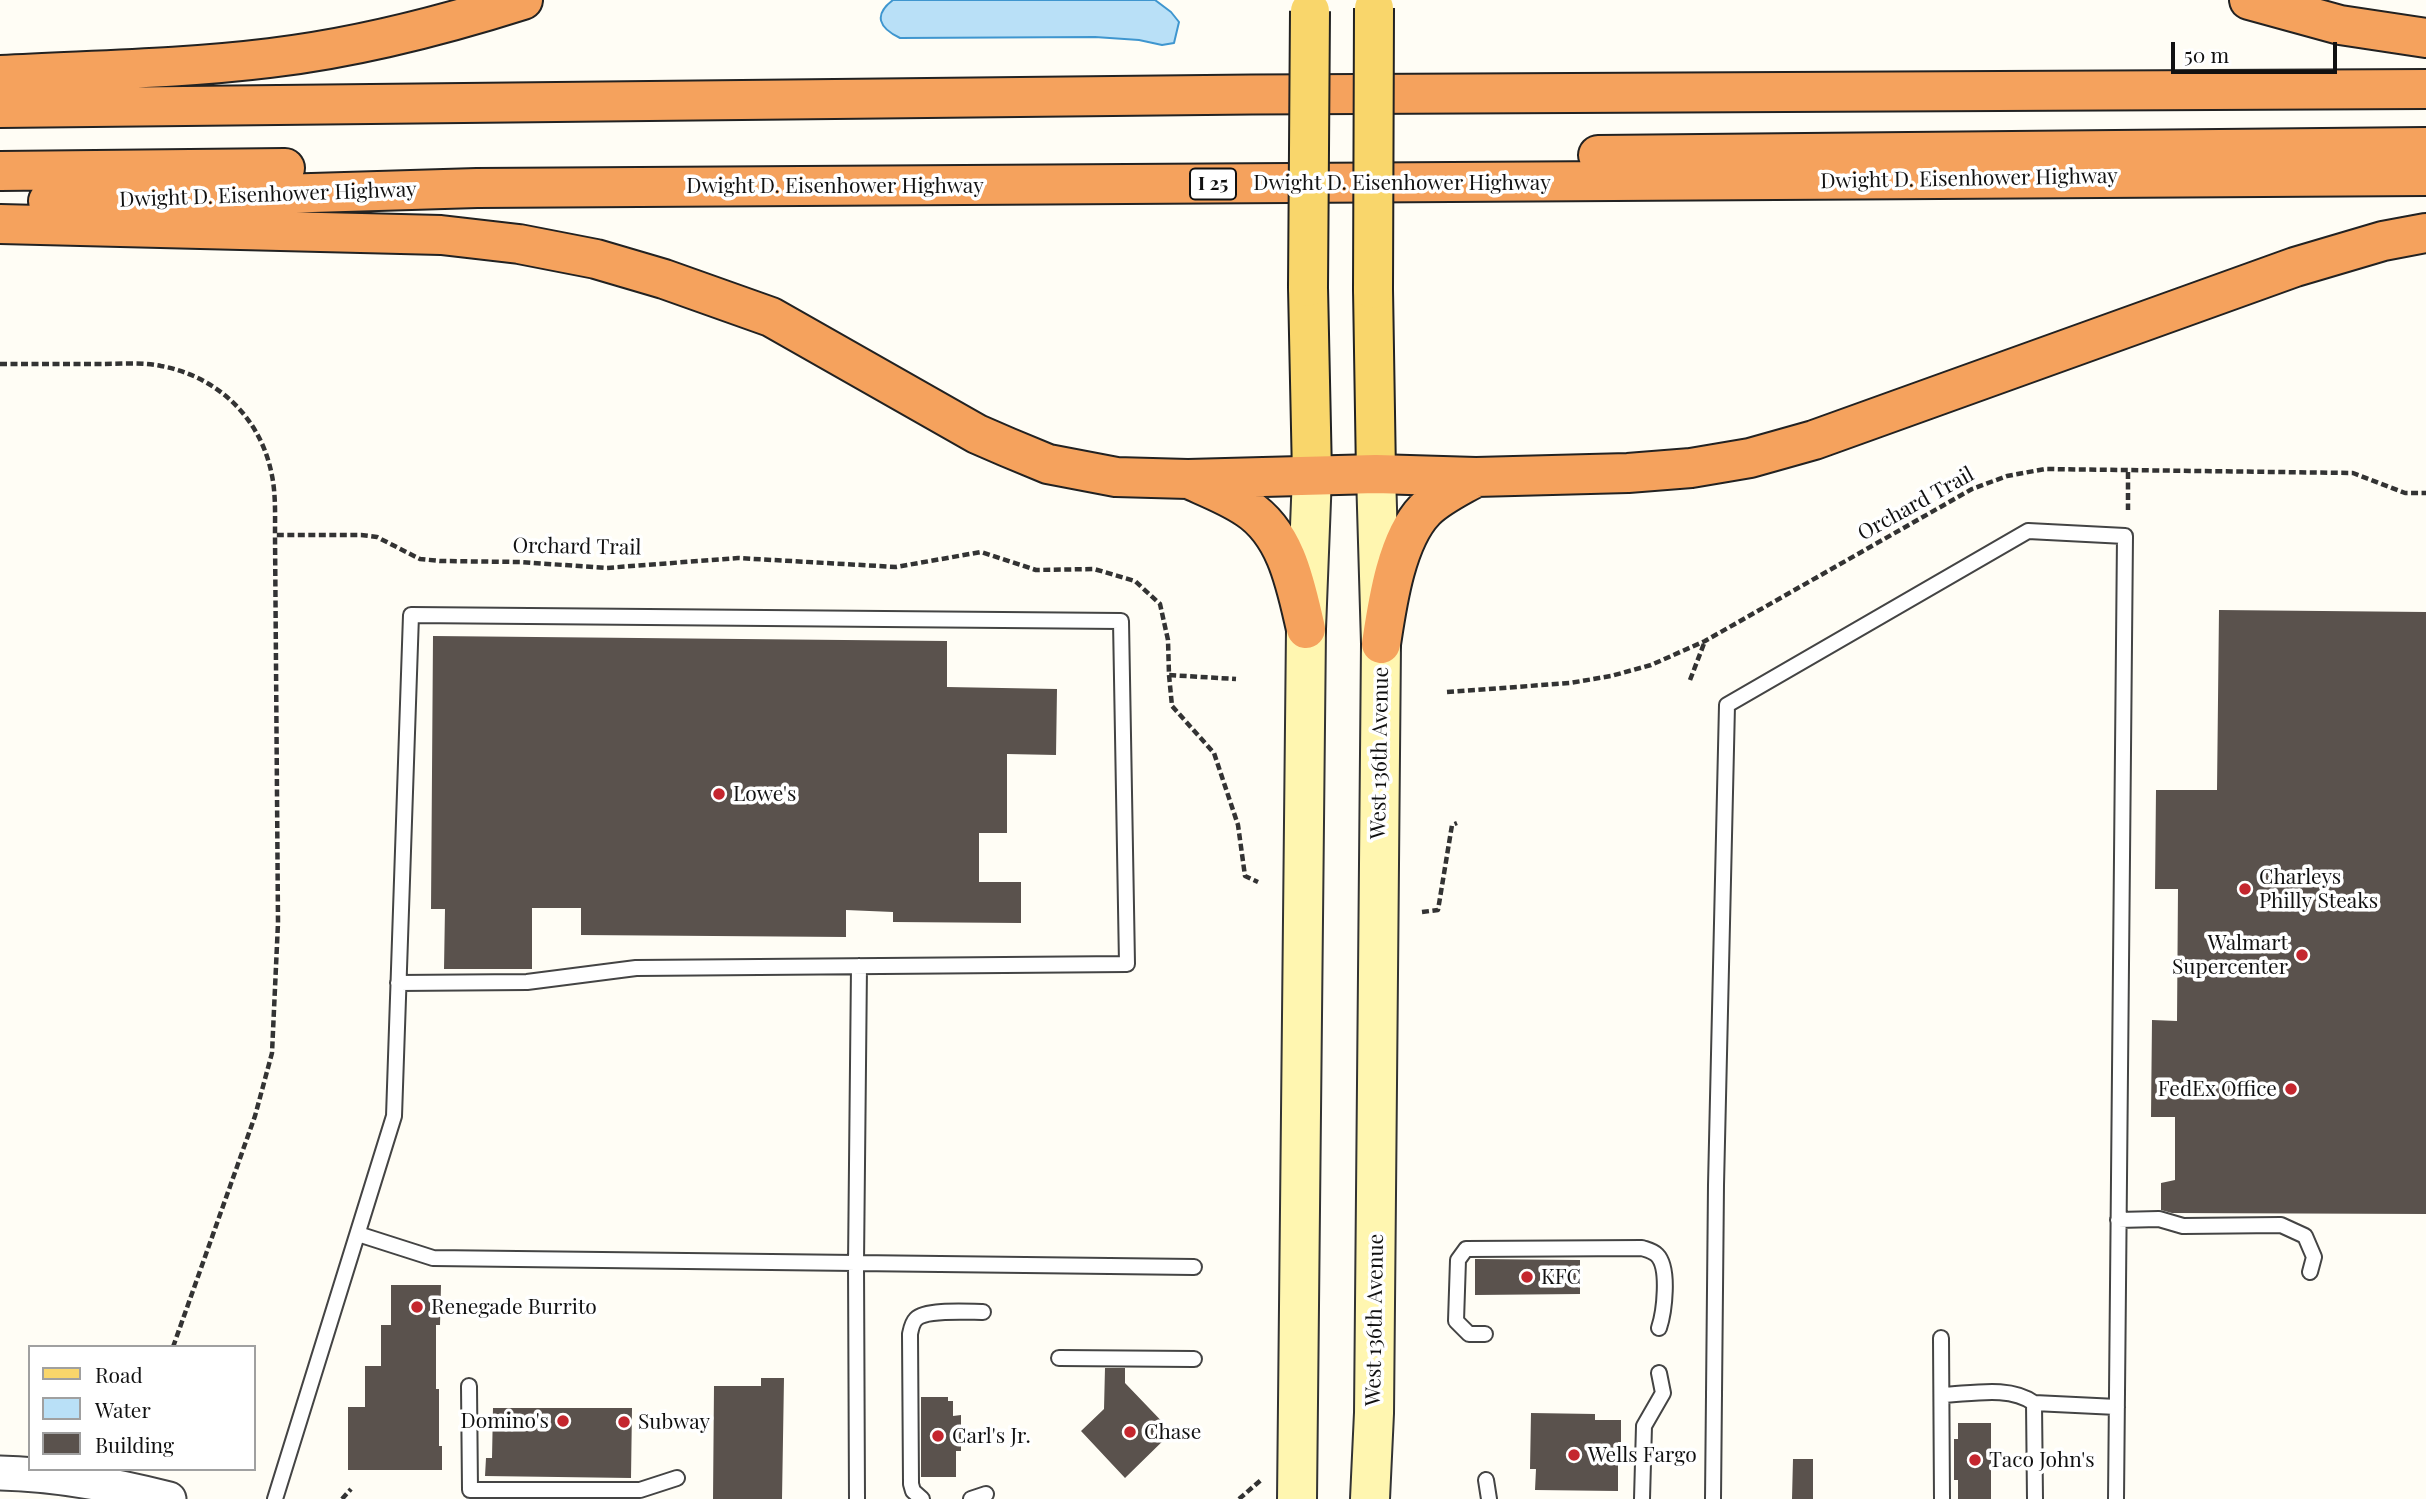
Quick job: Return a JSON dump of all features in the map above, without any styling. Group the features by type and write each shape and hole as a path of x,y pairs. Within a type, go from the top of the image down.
{"highway":[{"path":"0,75 171,68 272,58 382,39 523,0"},
{"path":"2249,0 2340,24 2426,38"},
{"path":"0,108 751,97 2426,89"},
{"path":"0,129 2426,111"},
{"path":"0,171 2426,147"},
{"name":"Dwight D. Eisenhower Highway","path":"0,203 477,188 2426,176"},
{"path":"0,224 441,234 519,244 596,259 664,279 771,317 977,434 1048,464 1116,477 1188,479 1376,474 1476,477 1628,474 1691,468 1751,458 1814,440 2305,264 2383,241 2426,233"},
{"path":"1381,644 1386,610 1400,557 1412,529 1427,508 1476,477"},
{"path":"1188,479 1242,505 1264,523 1278,541 1288,562 1306,629"}],"main road":[{"name":"West 136th Avenue","path":"1370,1499 1374,1413 1381,644 1373,289 1374,4"},
{"path":"1297,1499 1306,629 1312,475 1308,287 1310,6"},
{"path":"1374,1413 1392,1499"},
{"path":"1269,1490 1298,1415"}],"street":[{"path":"0,1473 60,1478 129,1489 169,1499"}],"lane":[{"path":"1713,1499 1727,705 2028,531 2125,536 2116,1499"},
{"path":"275,1499 394,1116 398,983 411,615 1121,621 1127,964 636,968 527,982 398,983"},
{"path":"858,1499 856,1263 859,966"},
{"path":"2118,1220 2159,1219 2183,1226 2281,1225 2305,1236 2314,1256 2310,1272"},
{"path":"358,1234 433,1258 1194,1267"},
{"path":"1485,1334 1469,1334 1456,1321 1458,1260 1466,1249 1642,1248 1656,1252 1662,1261 1664,1276 1663,1318 1658,1328"},
{"path":"922,1499 913,1491 911,1484 910,1334 913,1324 918,1316 927,1313 983,1312"},
{"path":"1941,1338 1942,1499"},
{"path":"1059,1358 1194,1359"},
{"path":"1642,1499 1644,1426 1663,1393 1658,1373"},
{"path":"469,1386 470,1490 640,1489 677,1478"},
{"path":"1942,1395 2010,1392 2026,1397 2034,1403 2117,1407"},
{"path":"2034,1403 2035,1499"},
{"path":"1486,1480 1489,1499"},
{"path":"971,1499 986,1494"}],"path":[{"path":"0,364 158,365 201,379 238,407 253,427 264,448 275,496 278,923 272,1052 255,1116 174,1345"},
{"name":"Orchard Trail","path":"1447,692 1570,683 1651,665 1705,641 1972,489 2007,476 2045,470 2353,473 2404,493 2426,493"},
{"path":"2128,472 2128,510"},
{"name":"Orchard Trail","path":"275,535 377,537 421,559 440,561 520,562 606,568 738,558 895,567 981,552 1036,569 1094,569 1135,581 1160,604 1168,640 1172,706 1214,753 1238,825 1245,876 1258,882"},
{"path":"1690,680 1705,641"},
{"path":"1170,675 1236,679"},
{"path":"1422,912 1438,910 1452,825 1457,823"},
{"path":"342,1499 351,1489"},
{"path":"1240,1499 1269,1490"}],"water":[{"path":"893,0 1155,0 1179,22 1174,43 1162,45 1139,40 1095,37 900,38 887,30 881,21 883,11"}],"building":[{"name":"Walmart Supercenter","path":"2219,610 2426,612 2426,1214 2172,1213 2161,1210 2161,1183 2175,1180 2175,1117 2151,1117 2152,1020 2177,1021 2178,889 2155,889 2156,790 2217,790"},
{"name":"Lowe's","path":"433,636 947,641 947,687 1057,689 1056,755 1007,754 1007,833 979,833 979,882 1021,882 1021,923 893,922 893,912 846,910 846,937 581,935 581,908 532,908 532,969 444,969 445,909 431,909"},
{"name":"KFC","path":"1475,1259 1580,1260 1580,1294 1475,1295"},
{"path":"391,1285 441,1285 440,1325 436,1325 436,1389 439,1389 439,1446 442,1446 442,1470 348,1470 348,1407 365,1407 365,1366 381,1366 381,1325 391,1325"},
{"path":"1105,1368 1125,1368 1125,1383 1172,1432 1125,1478 1081,1431 1104,1409"},
{"path":"761,1378 784,1378 782,1499 713,1499 714,1386 761,1386"},
{"name":"Carl's Jr.","path":"921,1397 948,1397 948,1401 953,1401 953,1416 961,1415 961,1451 956,1451 956,1477 921,1477"},
{"path":"493,1408 632,1408 631,1478 485,1476 486,1458 492,1458"},
{"name":"Wells Fargo","path":"1531,1413 1595,1414 1595,1420 1621,1420 1618,1491 1535,1490 1536,1469 1530,1469"},
{"name":"Taco John's","path":"1958,1423 1991,1423 1991,1499 1958,1499 1958,1480 1954,1480 1954,1439 1958,1439"},
{"path":"1793,1459 1813,1459 1813,1499 1792,1499"}],"place":[{"name":"Lowe's","path":"719,794"},
{"name":"Charleys Philly Steaks","path":"2245,889"},
{"name":"Walmart Supercenter","path":"2302,955"},
{"name":"FedEx Office","path":"2291,1089"},
{"name":"KFC","path":"1527,1277"},
{"name":"Renegade Burrito","path":"417,1307"},
{"name":"Domino's","path":"563,1421"},
{"name":"Subway","path":"624,1422"},
{"name":"Chase","path":"1130,1432"},
{"name":"Carl's Jr.","path":"938,1436"},
{"name":"Wells Fargo","path":"1574,1455"},
{"name":"Taco John's","path":"1975,1460"}]}
